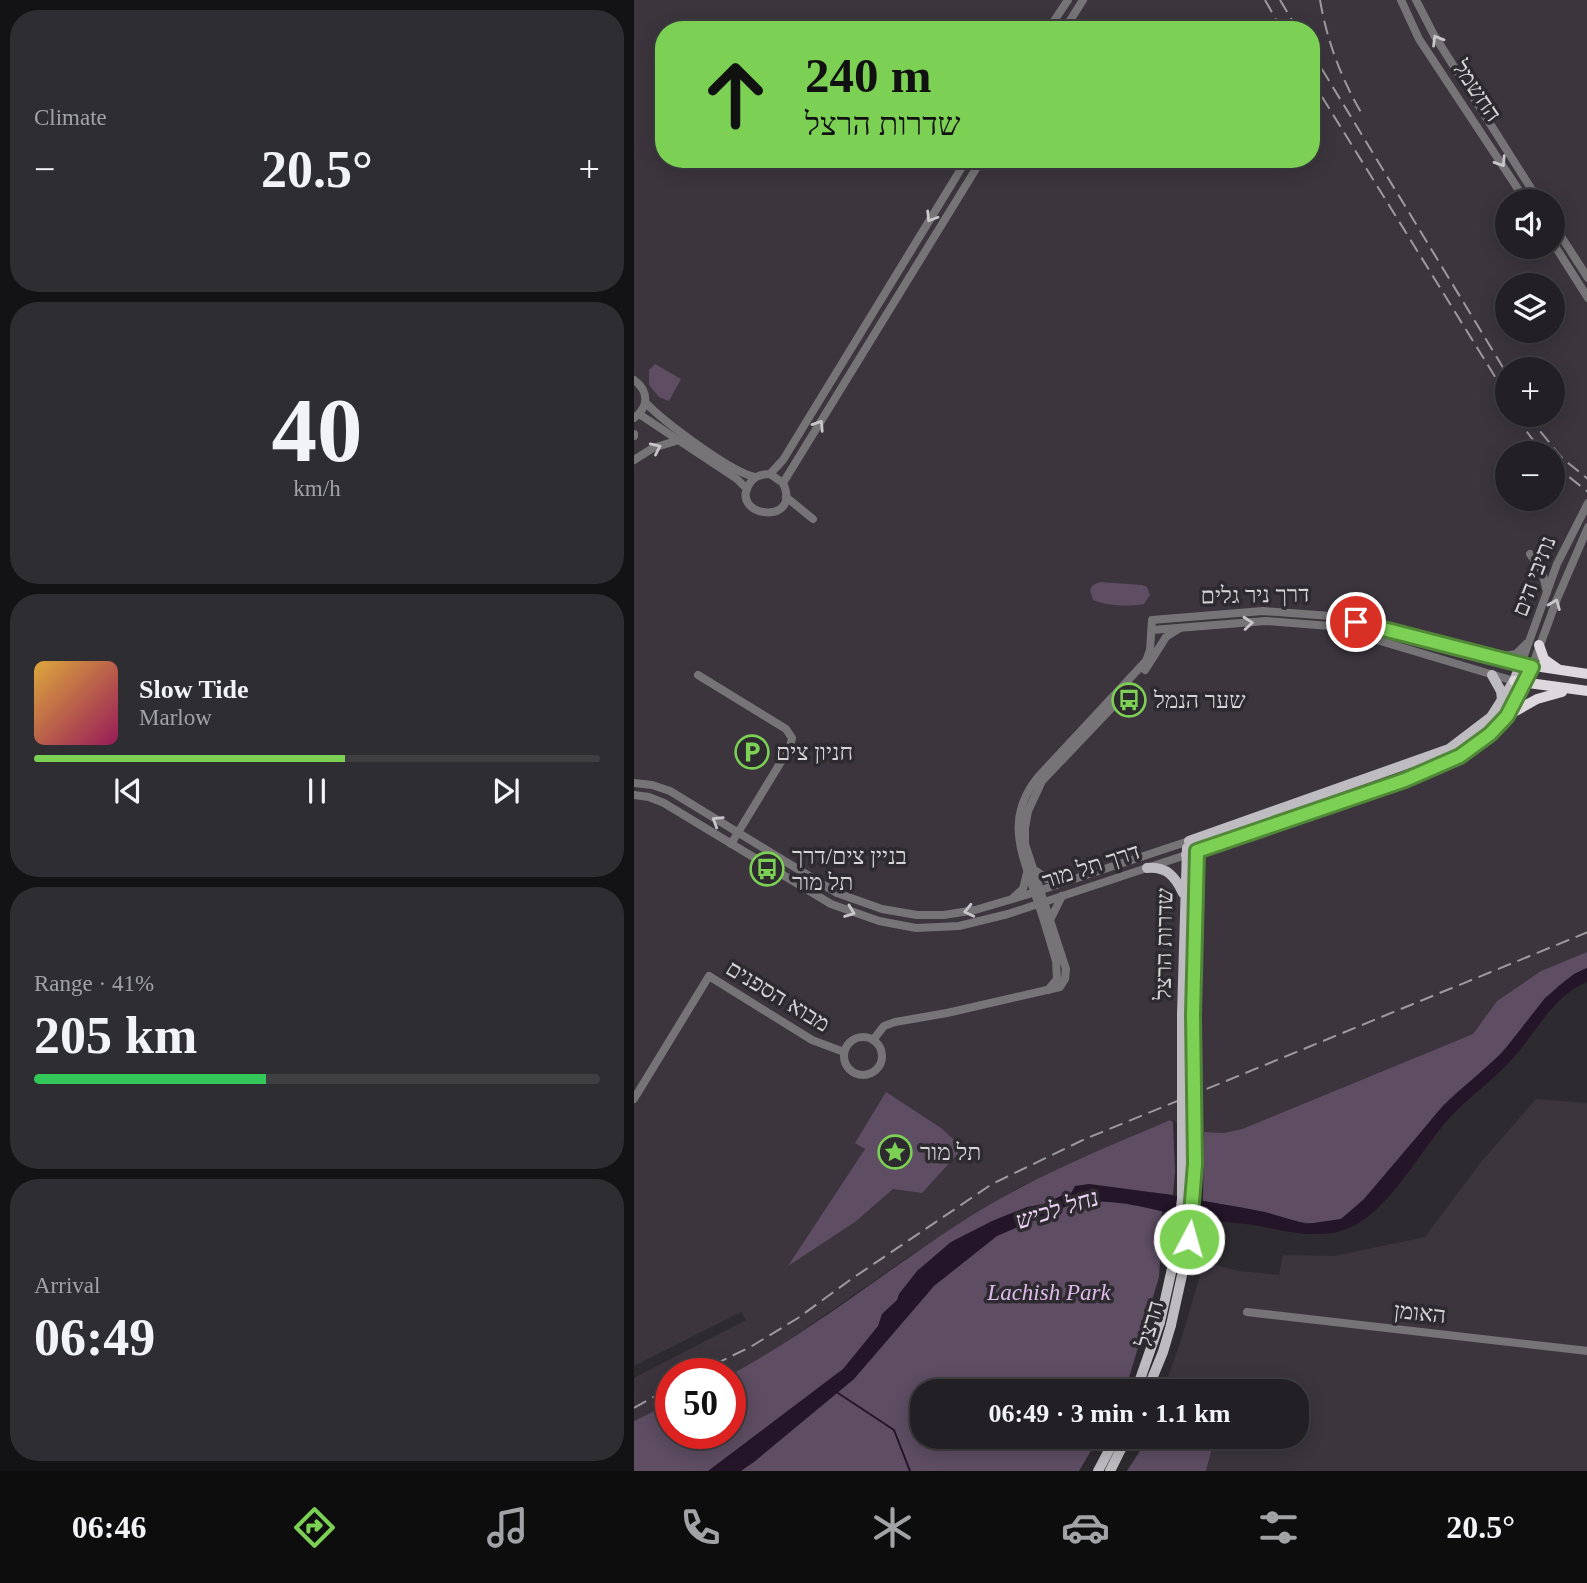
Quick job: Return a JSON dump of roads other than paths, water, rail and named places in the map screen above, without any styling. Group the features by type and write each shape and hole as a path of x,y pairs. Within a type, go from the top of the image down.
{"highway":[{"path":"1539,645 1545,659 1552,666 1568,671"},
{"path":"1527,666 1588,674"},
{"name":"דרך ניר גלים","path":"1520,682 1588,691"},
{"path":"1507,716 1536,699 1574,691"}],"main road":[{"name":"דרך תל מור","path":"1186,855 1444,765 1475,746 1507,716 1527,666"},
{"path":"1492,675 1501,691 1502,702"},
{"name":"דרך תל מור","path":"1189,841 1449,749 1481,727 1520,682"},
{"path":"1189,841 1197,851"},
{"name":"שדרות הרצל","path":"1187,1015 1185,897 1189,841"},
{"name":"שדרות הרצל","path":"1187,1015 1197,851"},
{"path":"1147,868 1166,870 1185,897"},
{"name":"הרצל","path":"1152,1379 1163,1352 1182,1199 1187,1015"},
{"name":"הרצל","path":"1141,1379 1165,1323"},
{"path":"1098,1471 1110,1449"},
{"path":"1110,1471 1121,1449"}],"street":[{"path":"1054,21 1068,0"},
{"path":"1070,21 1083,0"},
{"name":"החשמל","path":"1401,0 1419,39 1518,189"},
{"name":"החשמל","path":"1416,0 1434,35 1531,189"},
{"path":"634,380 644,389 646,403 661,418 736,470 755,477 770,474 783,460 961,168"},
{"path":"783,483 976,168"},
{"path":"1565,242 1588,278"},
{"path":"1563,259 1588,298"},
{"path":"646,403 637,416 679,440 737,479 747,489"},
{"path":"634,460 653,449 679,440"},
{"path":"770,474 783,483 786,497 813,519"},
{"path":"755,477 747,489 748,501 751,507 760,513 777,511 786,497"},
{"name":"נתיבי הים","path":"1527,666 1532,635 1547,592 1566,544 1588,503"},
{"name":"נתיבי הים","path":"1527,666 1539,645 1588,527"},
{"path":"1530,554 1542,571 1547,592"},
{"name":"דרך ניר גלים","path":"1520,682 1330,626 1266,621 1155,630 1155,620 1263,611 1331,616 1527,666"},
{"path":"1012,900 1023,889 1030,869 1025,828 1028,811 1038,786 1142,675 1165,637 1180,628"},
{"path":"1155,630 1157,652"},
{"path":"873,1040 884,1026 895,1022 1060,987 1066,969 1018,841 1022,807 1028,791 1038,777 1146,661 1155,630"},
{"path":"1494,658 1516,654 1532,635"},
{"path":"698,675 786,729 792,738 790,747 731,844"},
{"name":"דרך תל מור","path":"634,783 652,785 670,792 837,893 882,909 932,916 975,910 1012,900 1189,841"},
{"name":"דרך תל מור","path":"634,795 664,803 831,904 879,921 932,929 978,922 1021,910 1186,855"},
{"path":"1030,869 1047,879 1068,881"},
{"path":"1047,920 1062,896"},
{"path":"1021,910 1047,920"},
{"name":"מבוא הספנים","path":"634,1099 709,976 812,1040 844,1052"},
{"path":"861,1037 878,1044 882,1055 879,1067 871,1074 862,1076 852,1072 845,1063 844,1052 846,1046 855,1038 861,1037"},
{"name":"האומן","path":"1248,1312 1588,1351"}],"water":[{"name":"נחל לכיש","path":"1587,968 1587,982 1565,995 1556,1004 1507,1064 1443,1125 1395,1190 1368,1217 1353,1226 1342,1231 1306,1234 1206,1220 1118,1203 1082,1203 1065,1207 997,1236 934,1286 854,1379 754,1462 741,1471 708,1471 737,1449 746,1449 746,1442 843,1369 917,1271 951,1242 1027,1207 1070,1195 1075,1186 1089,1184 1165,1194 1265,1212 1306,1224 1341,1219 1364,1199 1443,1106 1502,1053 1545,998 1574,974"}],"waterway":[{"path":"838,1393 894,1430 910,1471"}],"railway":[{"path":"1265,0 1277,21"},
{"path":"1280,0 1293,21"},
{"path":"1320,0 1336,59 1362,114"},
{"path":"1320,66 1497,357"},
{"path":"1320,94 1495,377"},
{"path":"1523,427 1534,441"},
{"path":"1537,427 1562,458 1588,479"},
{"path":"1565,474 1588,492"},
{"path":"728,1358 798,1318 992,1184 1085,1139 1588,932"},
{"path":"634,1408 655,1396"}],"place":[{"name":"שער הנמל","path":"1129,700"},
{"name":"חניון צים","path":"752,752"},
{"name":"בניין צים/דרך תל מור","path":"767,869"},
{"name":"תל מור","path":"895,1152"}],"park label":[{"name":"Lachish Park","path":"1049,1292"}]}
